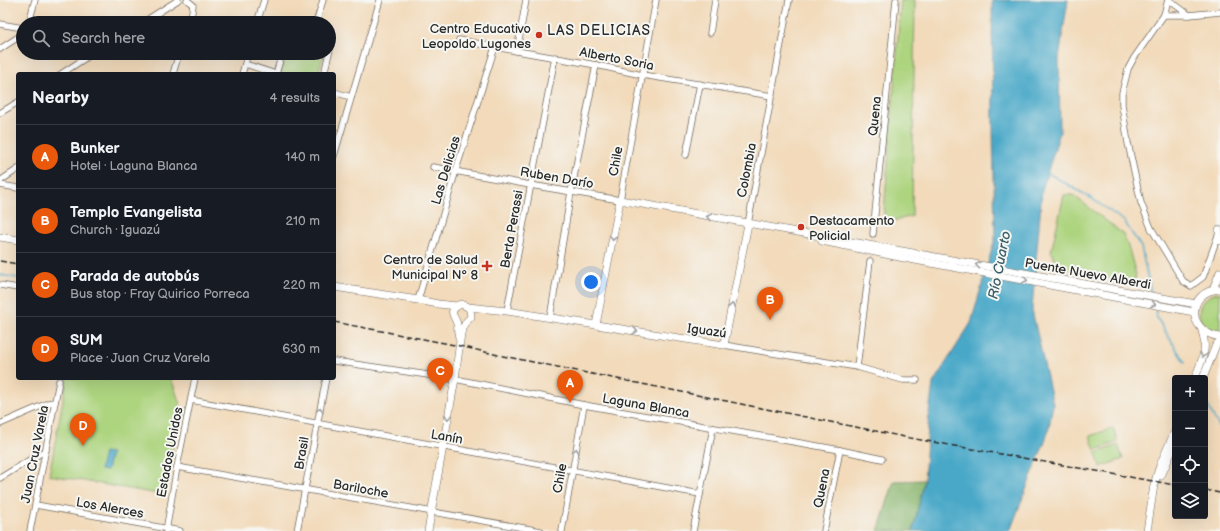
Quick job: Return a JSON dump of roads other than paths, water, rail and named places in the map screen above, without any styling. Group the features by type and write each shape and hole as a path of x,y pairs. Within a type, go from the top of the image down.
{"main road":[{"name":"Ruben Darío","path":"620,200 748,224 759,228 905,254"},
{"name":"Chile","path":"596,325 620,200"},
{"name":"Colombia","path":"724,345 748,224"},
{"path":"1220,231 1220,241"},
{"path":"0,237 16,240"},
{"name":"Puente Nuevo Alberdi","path":"905,254 1195,308"},
{"path":"1197,375 1205,349 1205,340 1198,325 1195,308 1200,298 1206,292 1217,289 1220,272"},
{"path":"336,287 438,304 457,306 461,304 468,307 470,310 469,319 461,333 455,379 428,531"},
{"path":"438,304 445,308 456,322 460,346"},
{"path":"452,315 454,308 457,306"},
{"name":"Iguazú","path":"468,307 507,311 724,345"},
{"name":"Iguazú","path":"469,319 477,313 492,309"},
{"path":"456,322 460,323 469,319"},
{"path":"1202,331 1210,336 1220,337"},
{"path":"1204,375 1216,345 1220,341"},
{"path":"1147,531 1154,485 1160,465 1172,438"},
{"path":"1151,531 1158,486 1165,464 1174,447"}],"street":[{"path":"32,16 35,0"},
{"path":"153,16 178,0"},
{"path":"187,0 193,5 191,16"},
{"path":"259,16 264,0"},
{"path":"318,16 323,0"},
{"path":"336,149 380,0"},
{"path":"517,51 526,0"},
{"name":"Chile","path":"620,200 656,0"},
{"path":"710,33 715,0"},
{"name":"Colombia","path":"748,224 789,0"},
{"name":"Quena","path":"873,234 896,0"},
{"path":"1189,14 1168,0 1164,15 1128,69 1122,93 1122,105 1128,143 1141,203 1150,228 1183,281 1191,286 1203,277 1220,231"},
{"path":"1164,15 1220,12"},
{"path":"0,24 16,27"},
{"path":"0,49 16,39"},
{"name":"Alberto Soria","path":"459,40 642,74 772,96"},
{"name":"Las Delicias","path":"418,300 456,170 495,47"},
{"name":"Berta Perassi","path":"507,311 555,57"},
{"path":"64,72 82,60"},
{"path":"172,72 177,60"},
{"path":"243,72 246,60"},
{"path":"277,72 280,60"},
{"path":"324,72 327,60"},
{"path":"245,64 270,72"},
{"path":"550,318 571,192 596,65"},
{"path":"686,155 700,84"},
{"path":"336,93 351,97"},
{"path":"0,113 16,103"},
{"name":"Ruben Darío","path":"433,167 620,200"},
{"path":"0,181 16,171"},
{"path":"0,185 16,188"},
{"path":"857,367 870,261"},
{"path":"0,285 16,288"},
{"name":"Iguazú","path":"724,345 857,367 903,380 917,380"},
{"name":"Laguna Blanca","path":"336,361 455,379 584,405 840,450 882,459"},
{"name":"Estados Unidos","path":"166,530 195,380"},
{"name":"Brasil","path":"297,531 326,380"},
{"name":"Juan Cruz Varela","path":"30,531 59,381"},
{"name":"Lanín","path":"191,400 700,494"},
{"path":"0,424 48,403 55,402"},
{"name":"Chile","path":"562,531 584,405"},
{"path":"693,531 713,428"},
{"path":"0,478 46,450"},
{"name":"Quena","path":"824,531 840,450"},
{"name":"Bariloche","path":"177,467 541,531"},
{"name":"Los Alerces","path":"36,505 166,530 180,531"}],"water":[{"name":"Río Cuarto","path":"992,0 1068,0 1059,58 1060,132 1042,190 1032,310 1053,404 1048,433 1010,531 913,531 924,481 929,413 933,383 971,323 995,238"},
{"path":"104,452 111,453 107,471 100,470"}],"waterway":[{"path":"1046,172 1091,198 1124,221 1141,247 1151,293"},
{"path":"0,275 16,278"},
{"path":"1155,306 1157,318 1185,363"},
{"path":"1208,406 1220,429"}],"railway":[{"path":"0,261 16,264"},
{"path":"336,322 460,346 498,355 910,438 1172,484"},
{"path":"1208,491 1220,493"}],"place":[{"name":"Centro Educativo Leopoldo Lugones","path":"539,35"},
{"name":"Destacamento Policial","path":"801,227"},
{"name":"Centro de Salud Municipal Nº 8","path":"487,266"},
{"name":"Templo Evangelista","path":"770,320"},
{"name":"Parada de autobús","path":"440,391"},
{"name":"Bunker","path":"570,403"},
{"name":"SUM","path":"83,446"}],"district":[{"name":"LAS DELICIAS","path":"599,30"}]}
